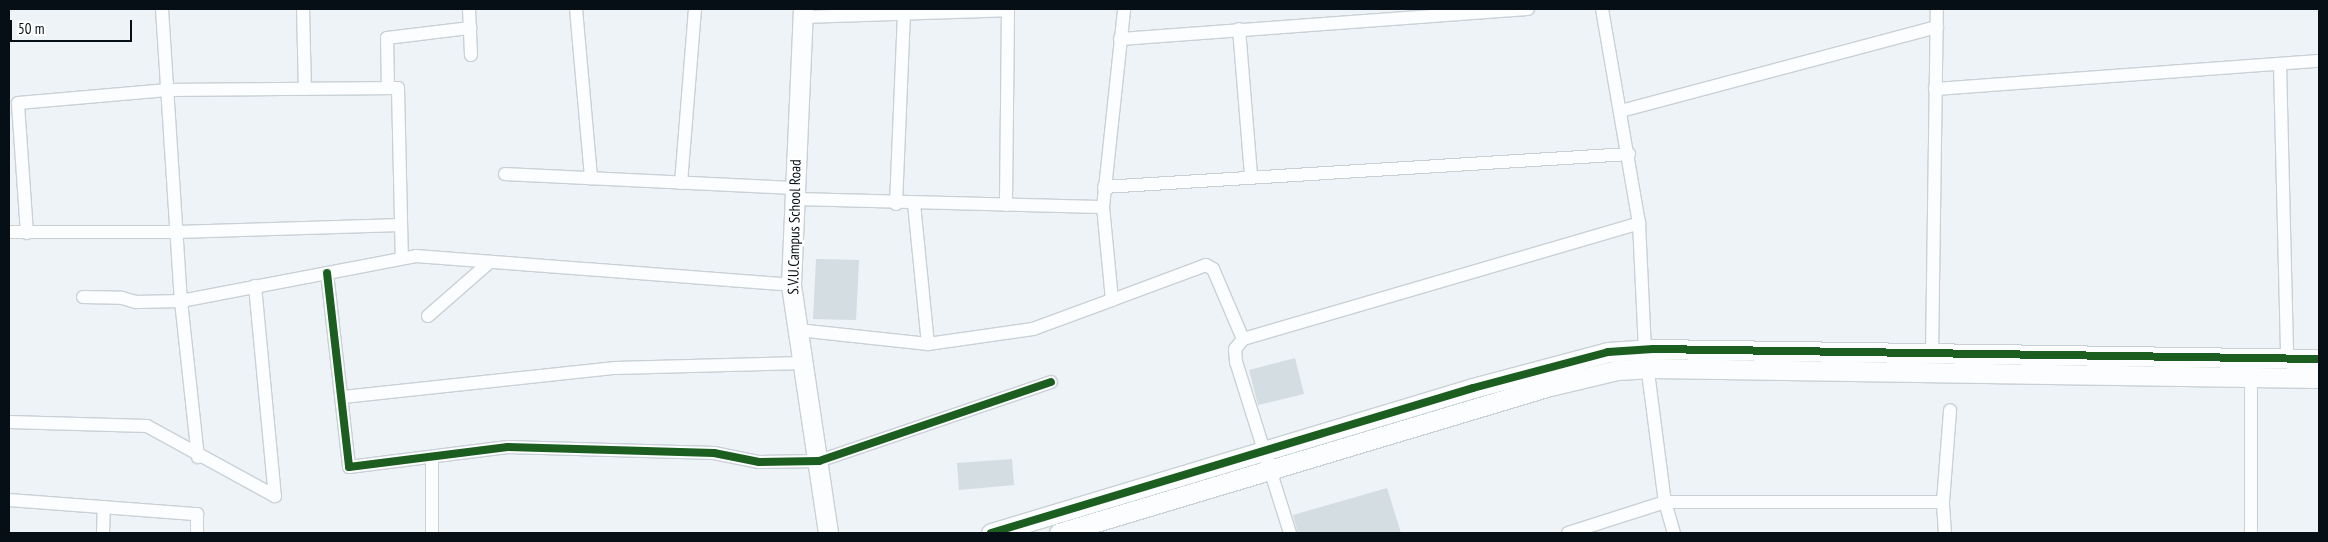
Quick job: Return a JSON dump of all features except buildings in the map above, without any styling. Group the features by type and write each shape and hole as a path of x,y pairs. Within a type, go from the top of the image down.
{"street":[{"path":"162,9 181,300 198,457"},
{"path":"302,9 305,89"},
{"path":"469,9 471,55"},
{"path":"576,9 591,178"},
{"path":"681,182 695,9"},
{"path":"1112,300 1103,207 1124,9"},
{"path":"1120,39 1528,9"},
{"path":"1602,9 1640,223 1645,349 1665,502 1674,533"},
{"path":"1932,355 1937,9"},
{"path":"802,13 904,15 1008,10 1006,205"},
{"name":"S.V.U.Campus School Road","path":"802,13 793,194 791,285 828,533"},
{"path":"896,204 904,15"},
{"path":"1621,111 1937,27"},
{"path":"388,88 387,38 470,28"},
{"path":"1239,29 1251,176"},
{"path":"1935,89 2319,61"},
{"path":"2280,64 2287,358"},
{"path":"27,233 14,126 18,104 167,90 398,88 402,258"},
{"path":"1104,187 1251,176 1629,154"},
{"path":"505,174 681,182 896,204 1103,207"},
{"path":"914,204 928,344"},
{"path":"1290,533 1236,362 1236,349 1243,339 1640,223"},
{"path":"9,232 177,232 401,225"},
{"path":"83,297 122,298 136,302 181,300 416,256 791,285"},
{"path":"428,316 490,262"},
{"path":"798,330 928,344 1033,329 1206,264 1213,269 1243,339"},
{"path":"327,273 343,397 349,467 508,447 714,453 759,462 818,461 1051,382"},
{"path":"9,422 147,426 198,457 275,496 255,286"},
{"path":"991,533 1583,357 1645,349 1932,355 2319,359"},
{"path":"2251,358 2251,533"},
{"path":"343,397 615,368 803,363"},
{"path":"1059,533 1587,376 1648,368 2319,378"},
{"path":"1945,533 1943,502 1950,410"},
{"path":"432,458 432,533"},
{"path":"9,500 197,514 197,533"},
{"path":"1568,533 1665,502 1943,502"},
{"path":"103,533 104,507"}],"cycle path":[{"path":"327,273 349,467 508,447 714,453 759,462 819,461 1051,382"},
{"path":"991,533 1473,388 1608,352 1653,349 2319,359"}]}
